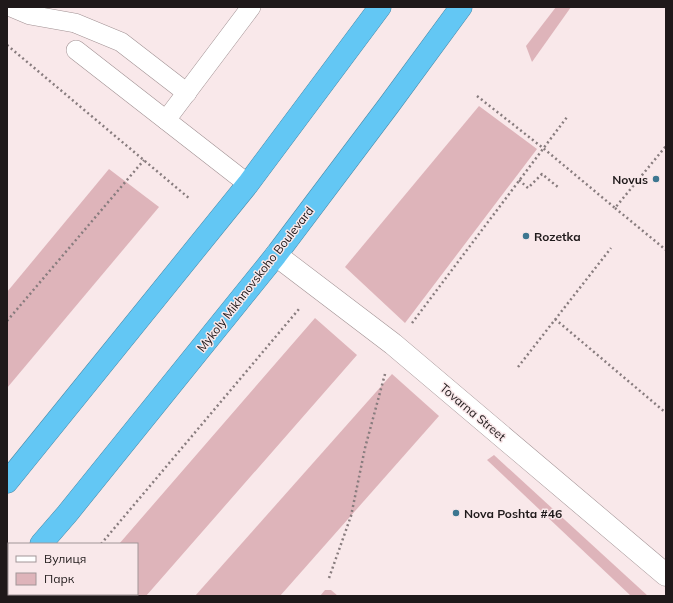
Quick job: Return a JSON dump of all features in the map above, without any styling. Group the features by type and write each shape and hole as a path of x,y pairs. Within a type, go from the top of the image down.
{"highway":[{"path":"7,482 248,184 380,7"},
{"name":"Mykoly Mikhnovskoho Boulevard","path":"42,543 67,514 276,255 461,7"}],"street":[{"name":"Tovarna Street","path":"276,255 393,344 666,575"}],"lane":[{"path":"12,7 30,15 75,23 121,42 187,92"},
{"path":"166,120 251,7"},
{"path":"76,50 248,184"}],"path":[{"path":"7,46 190,199"},
{"path":"477,96 543,148 666,250"},
{"path":"409,326 567,117"},
{"path":"616,208 666,146"},
{"path":"7,321 144,160"},
{"path":"519,180 528,188 542,174 559,188"},
{"path":"518,367 610,248"},
{"path":"102,543 296,312 319,288"},
{"path":"555,319 666,413"},
{"path":"329,578 351,516 365,448 393,344"}],"green space":[{"path":"556,7 571,7 532,62 526,46"},
{"path":"479,106 537,149 405,323 345,267"},
{"path":"109,169 159,207 7,388 7,292"},
{"path":"315,318 357,355 146,596 74,596 138,595 138,543 120,543"},
{"path":"392,374 439,416 280,596 195,596"},
{"path":"494,455 648,596 631,596 487,460"},
{"path":"325,590 331,590 338,596 320,596"}],"place":[{"name":"Novus","path":"656,179"},
{"name":"Rozetka","path":"526,236"},
{"name":"Nova Poshta #46","path":"456,513"}]}
